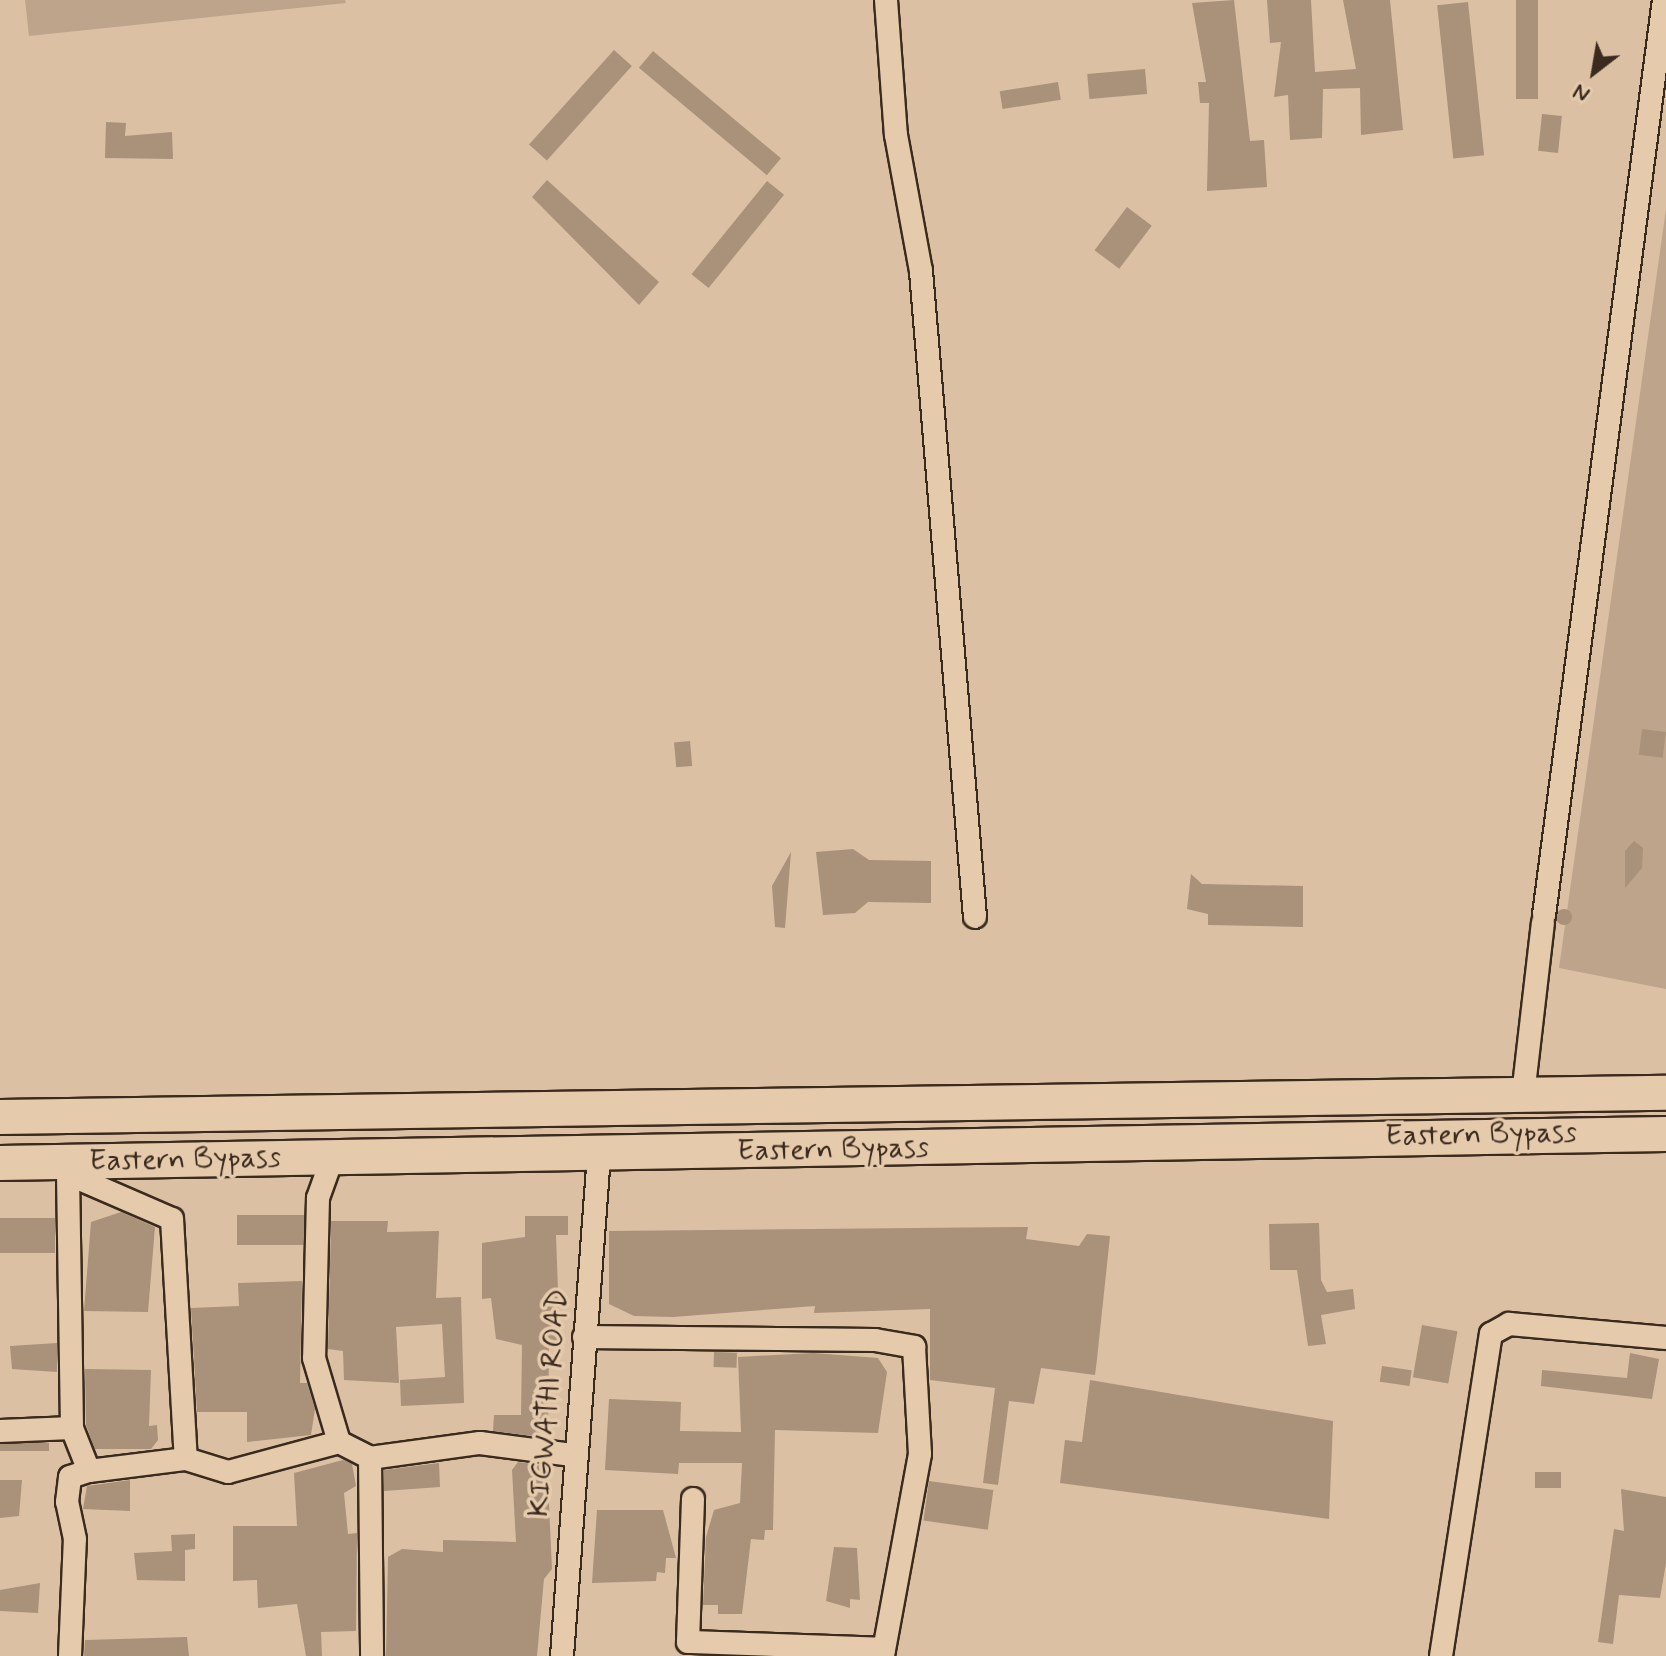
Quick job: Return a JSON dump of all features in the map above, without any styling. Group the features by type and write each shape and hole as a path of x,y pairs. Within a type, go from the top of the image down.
{"main road":[{"name":"Eastern Bypass","path":"0,1117 1666,1093"},
{"name":"Eastern Bypass","path":"0,1163 77,1168 333,1156 599,1155 1666,1134"}],"street":[{"path":"886,0 896,135 921,271 975,917"},
{"path":"1523,1095 1664,0"},
{"name":"KIGWATHI ROAD","path":"562,1656 572,1455 599,1155"},
{"path":"333,1156 318,1198 314,1358 339,1442"},
{"path":"89,1471 72,1428 77,1168 172,1219 186,1459"},
{"path":"1441,1656 1491,1334 1509,1324 1666,1338"},
{"path":"584,1337 875,1340 914,1347 920,1454 884,1652 687,1649 693,1499"},
{"path":"0,1431 72,1428"},
{"path":"70,1656 75,1539 67,1502 70,1477 89,1471 186,1459 228,1472 339,1442 370,1458 480,1443 572,1455"},
{"path":"370,1458 372,1656"}],"shaded area":[{"path":"25,0 345,0 346,3 29,36"},
{"path":"1666,209 1666,989 1559,968"}],"building":[{"path":"1234,0 1250,141 1264,140 1267,187 1207,191 1209,103 1200,103 1198,82 1206,82 1192,3"},
{"path":"1267,0 1311,0 1315,72 1356,69 1343,0 1390,0 1403,130 1361,135 1360,88 1323,89 1322,138 1290,140 1288,95 1274,97 1281,42 1270,43"},
{"path":"1516,0 1538,0 1538,99 1516,99"},
{"path":"1468,2 1484,155 1453,158 1437,5"},
{"path":"614,50 632,66 547,160 529,144"},
{"path":"653,51 781,158 767,175 639,68"},
{"path":"1145,69 1147,94 1089,99 1087,74"},
{"path":"1058,82 1061,100 1003,109 1000,91"},
{"path":"1542,114 1562,116 1558,153 1538,151"},
{"path":"106,122 126,123 125,136 172,132 173,159 105,158"},
{"path":"547,180 659,282 639,305 532,197"},
{"path":"767,181 784,195 709,288 691,274"},
{"path":"1127,207 1152,226 1119,269 1095,250"},
{"path":"1642,729 1666,732 1663,758 1639,755"},
{"path":"690,741 692,766 676,767 674,742"},
{"path":"1634,841 1643,848 1642,868 1625,888 1625,851"},
{"path":"853,849 869,860 931,861 931,903 868,902 855,913 823,915 816,852"},
{"path":"791,852 785,928 775,927 772,886"},
{"path":"1191,874 1202,884 1303,886 1303,927 1208,925 1208,914 1187,909"},
{"path":"1564,909 1570,911 1570,923 1564,925 1558,923 1556,917 1558,911"},
{"path":"121,1212 155,1227 148,1312 84,1311 91,1222"},
{"path":"237,1215 304,1215 304,1245 237,1245"},
{"path":"525,1216 568,1216 568,1235 556,1235 560,1345 549,1345 548,1438 493,1431 494,1415 521,1415 522,1345 496,1339 491,1298 482,1299 482,1243 525,1237"},
{"path":"0,1218 55,1218 55,1253 0,1253"},
{"path":"331,1221 388,1221 387,1232 439,1231 436,1298 461,1297 464,1403 401,1406 400,1380 445,1377 442,1324 396,1327 399,1383 344,1380 343,1351 328,1349"},
{"path":"1319,1223 1321,1280 1327,1292 1353,1289 1355,1309 1321,1315 1326,1344 1308,1346 1297,1270 1270,1270 1269,1224"},
{"path":"1028,1227 1026,1239 1079,1246 1087,1234 1110,1236 1097,1359 1095,1375 1041,1368 1034,1404 1009,1401 998,1485 983,1483 995,1388 930,1380 930,1309 814,1313 815,1306 673,1317 634,1316 609,1304 609,1231"},
{"path":"302,1281 300,1383 307,1383 315,1409 311,1435 247,1442 247,1412 197,1412 191,1308 239,1306 238,1283"},
{"path":"1422,1325 1457,1331 1448,1383 1413,1377"},
{"path":"57,1343 57,1372 12,1369 10,1346"},
{"path":"714,1352 737,1353 736,1368 713,1367"},
{"path":"813,1353 878,1358 887,1372 878,1433 775,1430 773,1530 765,1530 764,1540 751,1539 742,1614 718,1614 718,1605 703,1605 706,1537 714,1510 740,1503 742,1463 679,1463 678,1474 605,1470 609,1399 681,1402 680,1431 741,1432 738,1357"},
{"path":"1630,1353 1659,1359 1652,1399 1541,1386 1542,1370 1627,1378"},
{"path":"1382,1366 1412,1370 1409,1386 1380,1382"},
{"path":"85,1369 151,1370 149,1426 157,1425 158,1440 151,1449 95,1449 86,1425"},
{"path":"1090,1380 1333,1421 1329,1519 1060,1483 1065,1440 1082,1442"},
{"path":"0,1443 49,1443 49,1451 0,1451"},
{"path":"343,1460 352,1464 356,1486 344,1493 348,1534 357,1533 356,1631 321,1632 322,1656 306,1656 297,1604 258,1608 257,1580 233,1581 233,1526 297,1526 294,1473"},
{"path":"518,1462 554,1467 548,1484 552,1569 544,1579 537,1656 386,1656 388,1557 402,1549 443,1552 443,1540 516,1542 512,1470"},
{"path":"439,1463 440,1487 384,1491 384,1470"},
{"path":"1535,1472 1561,1472 1561,1488 1535,1488"},
{"path":"0,1480 22,1480 19,1516 0,1518"},
{"path":"130,1480 130,1511 83,1509 87,1486"},
{"path":"929,1481 993,1490 988,1530 923,1521"},
{"path":"1621,1489 1666,1497 1666,1563 1660,1598 1619,1595 1613,1644 1598,1642 1614,1529 1624,1531"},
{"path":"597,1510 663,1510 676,1558 666,1558 665,1573 657,1572 656,1581 592,1583"},
{"path":"195,1534 195,1549 185,1550 185,1581 137,1580 134,1553 172,1551 171,1535"},
{"path":"834,1547 857,1548 860,1600 850,1599 850,1608 826,1601"},
{"path":"40,1583 38,1613 0,1611 0,1590"},
{"path":"187,1637 189,1656 84,1656 85,1640"}]}
